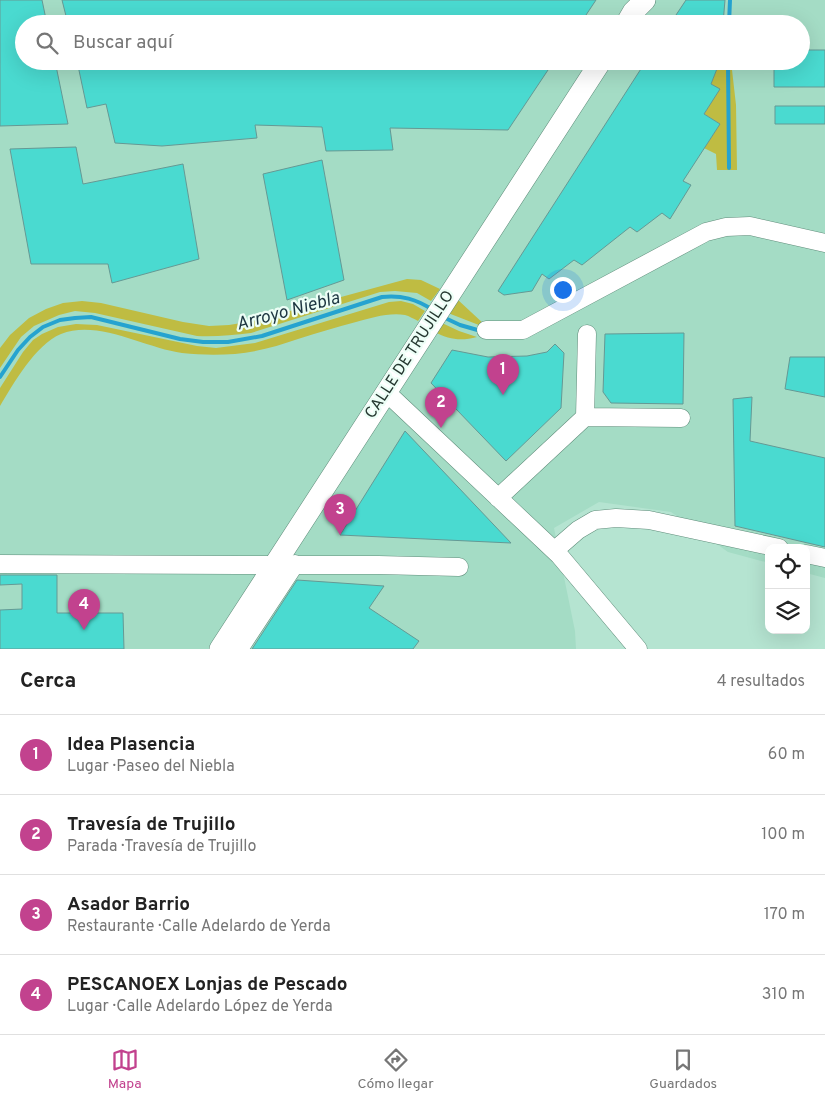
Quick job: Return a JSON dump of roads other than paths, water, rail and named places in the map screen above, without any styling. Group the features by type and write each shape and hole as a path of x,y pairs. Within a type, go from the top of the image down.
{"main road":[{"name":"CALLE DE TRUJILLO","path":"220,649 595,70"}],"street":[{"path":"486,330 523,330 706,232 726,227 750,226 825,243"},
{"path":"585,416 587,334"},
{"path":"386,392 555,550 638,649"},
{"path":"498,498 585,416 681,418"},
{"path":"555,550 578,530 596,520 616,518 649,520 765,545"},
{"path":"810,555 825,558"},
{"path":"0,564 238,566 295,564 460,568"},
{"path":"239,649 295,564"}],"waterway":[{"path":"729,15 730,0"},
{"path":"728,70 729,168"},
{"name":"Arroyo Niebla","path":"0,377 18,350 30,337 43,327 60,320 91,317 180,339 203,342 228,342 262,336 382,297 409,299 433,310"},
{"name":"Arroyo Niebla","path":"443,317 460,325 481,331"}],"place":[{"name":"Idea Plasencia","path":"503,395"},
{"name":"Travesía de Trujillo","path":"441,428"},
{"name":"Asador Barrio","path":"340,535"},
{"name":"PESCANOEX Lonjas de Pescado","path":"84,630"}]}
